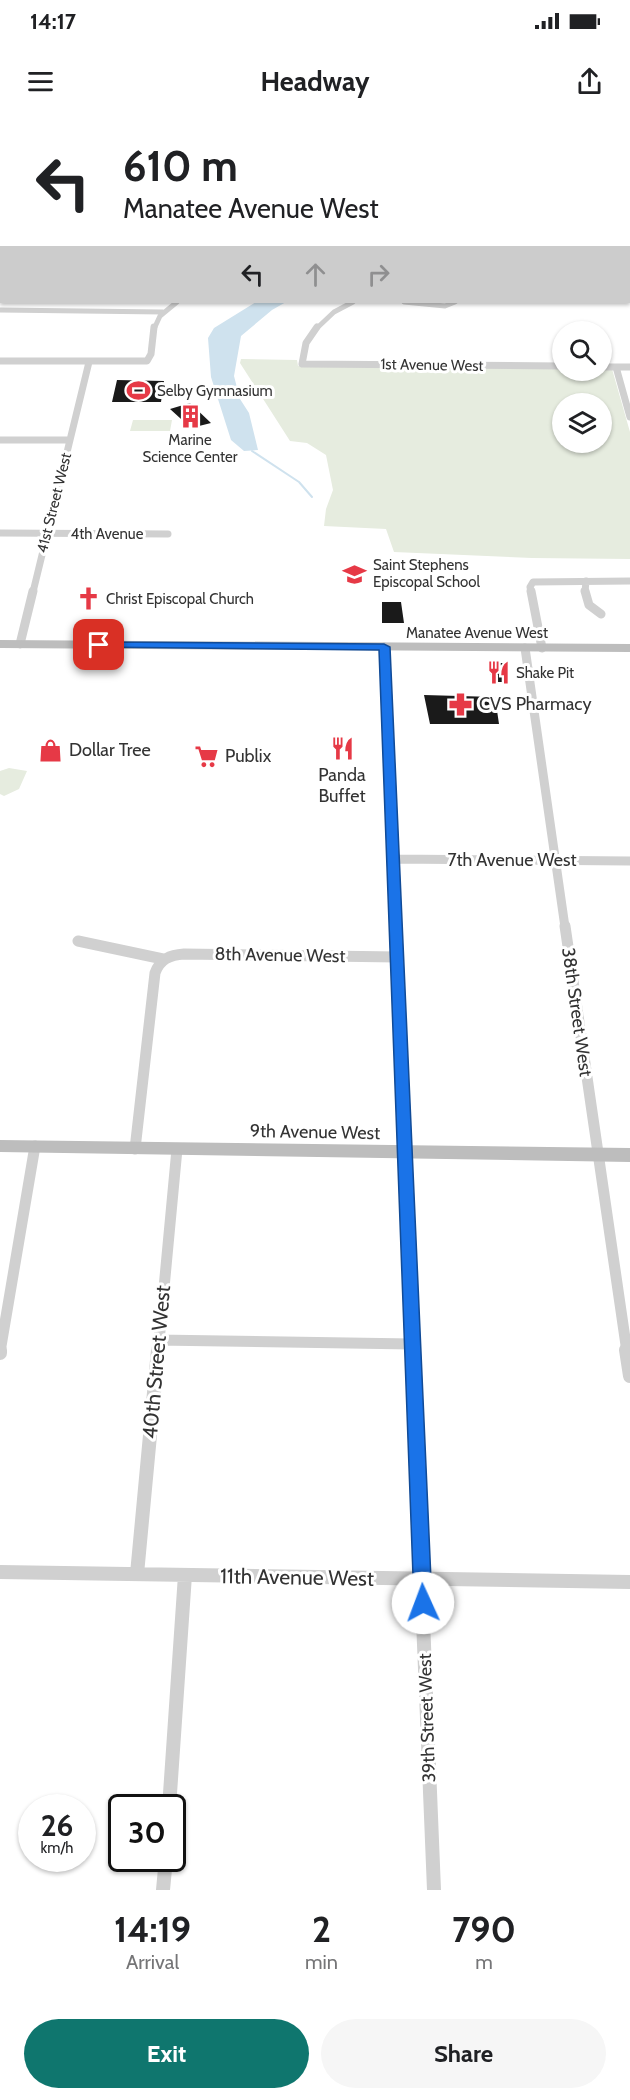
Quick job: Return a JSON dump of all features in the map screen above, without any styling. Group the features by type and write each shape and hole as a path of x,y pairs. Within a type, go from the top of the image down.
{"main road":[{"name":"Manatee Avenue West","path":"0,644 630,648"},
{"name":"9th Avenue West","path":"0,1146 630,1155"}],"street":[{"path":"95,311 98,303"},
{"path":"0,361 147,361 152,354 154,327 163,312 176,303"},
{"name":"1st Avenue West","path":"351,303 328,316 315,328 305,345 302,364 552,366"},
{"path":"414,303 445,306 452,303"},
{"path":"0,310 163,312"},
{"name":"41st Street West","path":"20,644 89,362"},
{"path":"612,367 630,367"},
{"path":"616,367 630,417"},
{"path":"0,440 70,440"},
{"name":"4th Avenue","path":"0,533 168,534"},
{"path":"542,648 531,583 536,581 630,581"},
{"path":"586,581 588,605 592,610 601,614"},
{"name":"39th Street West","path":"384,647 434,1890"},
{"name":"38th Street West","path":"525,648 630,1376"},
{"name":"7th Avenue West","path":"393,859 630,861"},
{"path":"78,941 163,959"},
{"name":"8th Avenue West","path":"163,959 173,954 397,957"},
{"path":"135,1149 155,973 157,965 163,959"},
{"path":"0,1353 34,1146"},
{"name":"40th Street West","path":"136,1574 177,1149"},
{"path":"158,1340 412,1344"},
{"name":"11th Avenue West","path":"0,1572 630,1582"},
{"path":"170,1794 185,1575"},
{"path":"164,1890 165,1872"}],"shaded area":[{"path":"241,359 297,360 298,366 552,368 552,381 612,381 612,369 630,432 630,559 532,558 394,552 386,529 324,526 326,509 333,490 326,455 307,443 290,441 240,363"},
{"path":"133,420 172,420 170,431 130,431"},
{"path":"9,768 27,771 19,789 4,796 0,794 0,771"}],"water":[{"path":"254,303 284,303 272,310 241,336 234,376 240,399 249,413 258,450 244,451 231,440 211,377 208,338 214,328"}],"building":[{"name":"Selby Gymnasium","path":"117,380 164,381 161,402 112,402"},
{"name":"Marine Science Center","path":"190,403 211,423 191,428 170,409"},
{"path":"382,602 401,602 404,623 382,623"},
{"name":"Shake Pit","path":"489,663 504,663 507,682 491,682"},
{"name":"CVS Pharmacy","path":"424,695 495,697 499,724 430,724"}],"waterway":[{"path":"252,451 299,482 312,497"}],"place":[{"name":"Selby Gymnasium","path":"139,391"},
{"name":"Marine Science Center","path":"190,416"},
{"name":"Saint Stephens Episcopal School","path":"355,574"},
{"name":"Christ Episcopal Church","path":"88,599"},
{"name":"Shake Pit","path":"498,673"},
{"name":"CVS Pharmacy","path":"461,704"},
{"name":"Panda Buffet","path":"342,749"},
{"name":"Dollar Tree","path":"51,750"},
{"name":"Publix","path":"207,756"}],"route":[{"path":"99,645 384,647 423,1603"}]}
